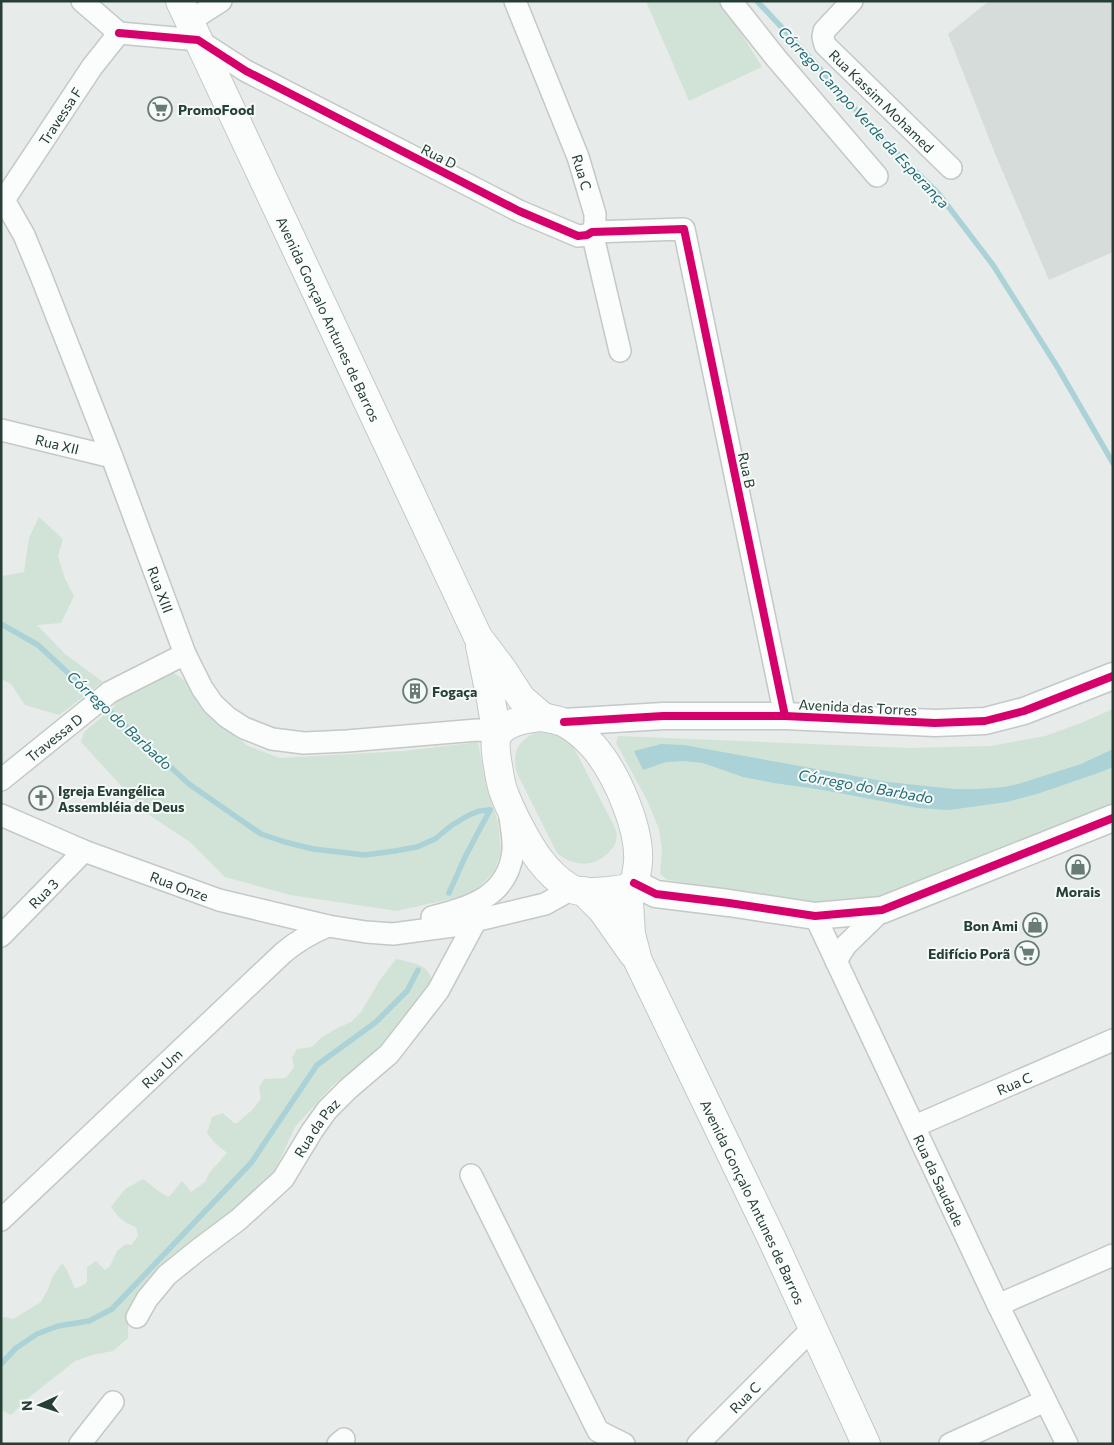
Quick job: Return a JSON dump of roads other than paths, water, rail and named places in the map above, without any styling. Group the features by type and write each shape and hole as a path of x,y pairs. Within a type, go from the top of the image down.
{"main road":[{"name":"Avenida Gonçalo Antunes de Barros","path":"189,21 478,637 521,698 554,720 580,733 594,748 608,766 622,794 632,818 639,850 638,866 631,885 631,934 638,962"},
{"name":"Avenida Gonçalo Antunes de Barros","path":"478,637 497,736 496,748 499,776 509,804 530,847 539,859 551,872 602,910 638,962 768,1230 866,1444"},
{"path":"497,736 503,729 529,718 554,720"},
{"path":"577,890 602,892 620,890 631,885"}],"street":[{"path":"82,1 119,33 189,21 221,1"},
{"name":"Rua C","path":"515,1 578,157 595,214 595,224 592,232 620,351"},
{"path":"731,1 776,58 877,176"},
{"name":"Rua Kassim Mohamed","path":"848,3 824,31 825,45 951,168"},
{"name":"Rua D","path":"189,21 246,71 519,211 578,236 587,235 592,232 684,229"},
{"name":"Travessa F","path":"2,199 92,67 119,33"},
{"name":"Rua XIII","path":"2,199 28,244 112,457 186,654 202,688 213,704 227,717 244,728 272,739 304,743 477,730 488,731 497,736"},
{"name":"Rua B","path":"684,229 785,716"},
{"name":"Rua XII","path":"1,430 112,457"},
{"name":"Travessa D","path":"1,780 110,692 186,654"},
{"name":"Avenida das Torres","path":"554,720 664,716 785,716 935,723 985,721 1024,712 1113,676"},
{"name":"Rua Onze","path":"366,932 460,910 490,895 499,887 505,877 513,851 509,804"},
{"name":"Rua Onze","path":"1,815 84,851 219,900 328,926 366,932 401,934 475,922 545,904 577,890"},
{"path":"631,885 656,894 814,916 882,910 1113,818"},
{"name":"Rua 3","path":"1,936 84,851"},
{"path":"836,961 846,945 882,910"},
{"name":"Rua da Saudade","path":"814,916 915,1126 998,1305 1067,1444"},
{"name":"Rua da Paz","path":"137,1317 147,1299 167,1275 238,1220 283,1179 327,1110 348,1089 390,1054 438,991 475,922"},
{"name":"Rua Um","path":"1,1220 294,943 328,926"},
{"name":"Rua C","path":"915,1126 1113,1040"},
{"path":"471,1175 598,1431 624,1444"},
{"path":"998,1305 1113,1255"},
{"name":"Rua C","path":"698,1444 812,1329"},
{"path":"950,1444 1045,1401"},
{"path":"80,1444 113,1402"}],"water":[{"path":"661,744 684,745 888,782 954,789 979,789 1018,784 1081,764 1113,749 1113,767 1037,794 1007,802 949,810 918,808 774,783 743,777 703,763 666,762 643,770 634,751"}],"waterway":[{"name":"Córrego Campo Verde da Esperança","path":"757,1 815,63 877,134 938,193 993,265 1058,368 1113,463"},
{"name":"Córrego do Barbado","path":"1,624 38,645 95,698"},
{"name":"Córrego do Barbado","path":"102,704 189,784 261,834 285,842 313,849 365,855 395,851 417,847 435,839 452,825 469,815 479,811 490,810"},
{"path":"449,893 465,857 490,810"},
{"path":"1,1364 16,1348 37,1334 58,1326 89,1321 112,1309 251,1163 317,1065 376,1022 407,991 418,970"}],"place":[{"name":"PromoFood","path":"160,109"},
{"name":"Fogaça","path":"415,691"},
{"name":"Igreja Evangélica Assembléia de Deus","path":"41,798"},
{"name":"Morais","path":"1078,867"},
{"name":"Bon Ami","path":"1035,925"},
{"name":"Edifício Porã","path":"1027,953"}]}
